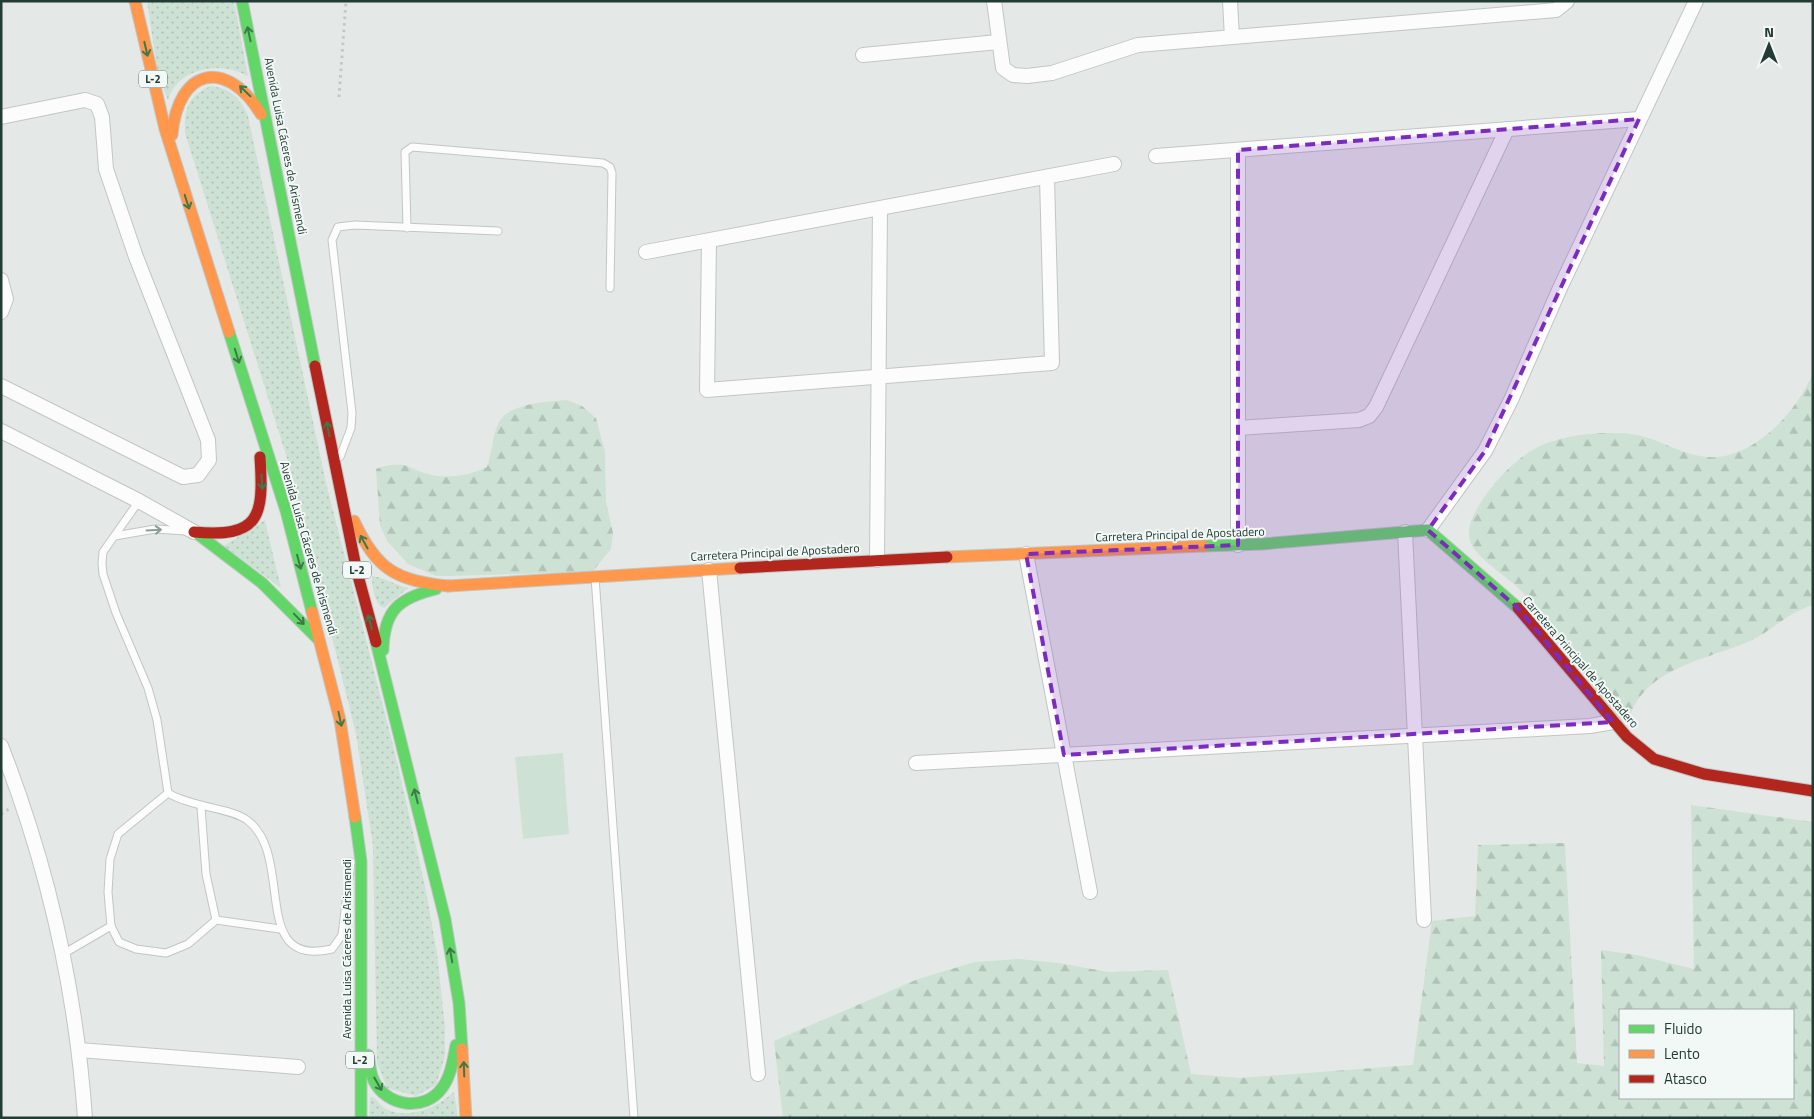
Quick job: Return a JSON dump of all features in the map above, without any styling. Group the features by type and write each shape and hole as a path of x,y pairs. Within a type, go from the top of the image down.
{"main road":[{"name":"Avenida Luisa Cáceres de Arismendi","path":"135,1 173,155 286,511 340,720 357,819 363,910 361,1118"},
{"name":"Avenida Luisa Cáceres de Arismendi","path":"242,1 357,572 445,918 459,1003 466,1118"},
{"path":"173,155 172,114 176,100 186,89 199,80 225,78 238,84 251,96 269,133"},
{"path":"194,532 220,536 236,533 253,521 261,507 262,480 256,416"},
{"path":"337,475 359,534 383,568 412,583 448,586"},
{"name":"Carretera Principal de Apostadero","path":"448,586 877,560 1238,546 1428,530 1519,610 1613,722 1627,737 1654,759 1704,774 1813,791"},
{"path":"194,532 227,552 255,575 320,641"},
{"path":"384,674 383,642 389,614 400,602 418,593 448,586"},
{"path":"361,1002 369,1060 375,1082 385,1095 399,1103 413,1104 426,1101 438,1093 447,1080 452,1065 459,1003"}],"street":[{"path":"994,1 1002,68 1013,75 1027,76 1052,73 1138,44 1556,10 1567,1"},
{"path":"1230,1 1232,37"},
{"path":"1428,530 1485,451 1511,400 1639,119 1696,1"},
{"path":"863,55 998,42"},
{"path":"1,117 85,100 97,104 102,117 106,169 136,257 208,440 210,460 198,475 183,477 1,386"},
{"path":"1156,156 1639,119"},
{"path":"1238,428 1359,420 1369,416 1376,407 1507,129"},
{"path":"1238,150 1238,546"},
{"path":"646,252 880,210 1114,164"},
{"path":"709,241 707,390 1052,363 1047,178"},
{"path":"877,560 880,210"},
{"path":"1,280 6,299 1,312"},
{"path":"1,431 139,501 194,532"},
{"path":"1405,532 1424,920"},
{"path":"1026,554 1090,892"},
{"path":"709,570 758,1074"},
{"path":"916,763 1590,726 1613,722"},
{"path":"1,746 25,810 63,954 79,1050 85,1118"},
{"path":"79,1050 298,1067"}],"lane":[{"path":"407,228 405,152 412,148 603,164 610,167 612,173 610,288"},
{"path":"337,475 351,428 352,412 332,240 338,227 498,231"},
{"path":"139,501 103,552 103,574 116,613 148,688 157,720 168,794"},
{"path":"115,536 155,529 194,532"},
{"path":"595,577 634,1118"},
{"path":"168,794 182,802 247,820 264,839 272,865 280,929 293,947 315,953 332,949 342,934 357,819"},
{"path":"168,794 118,834 110,859 108,892 110,926 119,942 136,949 166,953 188,944 216,920 280,929"},
{"path":"201,807 206,874 216,920"},
{"path":"63,954 110,926"}],"path":[{"path":"339,97 346,1"}],"highlighted area":[{"path":"1639,119 1485,451 1428,530 1519,609 1613,722 1064,755 1026,554 1238,545 1238,150"}],"green space":[{"path":"147,1 234,1 248,76 226,69 213,68 202,70 181,80 173,89 168,100 158,75"},
{"path":"211,86 224,89 234,95 242,104 248,116 326,483 395,753 425,886 437,953 445,1027 445,1056 436,1085 416,1096 387,1088 377,1063 373,846 356,734 291,471 185,133 185,117 189,104 197,94"},
{"path":"1813,373 1813,605 1796,612 1750,641 1678,668 1661,677 1647,689 1636,704 1628,722 1617,721 1518,587 1483,559 1473,547 1470,541 1469,528 1483,499 1511,466 1531,451 1542,445 1572,436 1622,433 1649,438 1700,456 1721,457 1732,454 1758,441 1781,422 1800,398"},
{"path":"567,400 582,406 596,418 605,452 606,502 613,533 611,549 592,572 436,576 408,564 387,541 380,525 376,469 404,465 421,472 445,476 458,476 476,472 487,467 496,429 503,417 528,405"},
{"path":"265,521 281,588 224,546"},
{"path":"372,576 408,588 384,608 376,599"},
{"path":"563,753 569,834 523,839 515,757"},
{"path":"1691,805 1813,822 1813,1118 783,1118 774,1041 918,979 975,962 1019,959 1058,963 1109,972 1168,970 1191,1074 1239,1078 1413,1065 1432,921 1475,916 1478,845 1565,843 1577,1063 1604,1066 1601,950 1637,955 1694,969"},
{"path":"454,1092 458,1118 369,1118 370,1097 373,1097 381,1106 388,1110 405,1113 431,1107"}],"traffic: fast":[{"path":"242,1 315,366"},
{"path":"229,332 286,511 312,612"},
{"path":"1203,546 1262,544 1428,530 1518,608"},
{"path":"199,535 262,583 318,639"},
{"path":"383,650 386,625 390,615 396,608 412,597 436,589"},
{"path":"376,642 445,919 459,1003 462,1049"},
{"path":"355,817 361,861 361,1118"},
{"path":"368,1055 374,1081 380,1090 397,1101 416,1103 426,1101 435,1096 442,1088 450,1073 456,1045"}],"traffic: slow":[{"path":"135,1 165,129 229,332"},
{"path":"172,135 176,113 184,95 194,84 206,78 219,78 233,84 247,96 261,114"},
{"path":"354,521 371,551 390,570 414,580 448,586"},
{"path":"947,557 1203,546"},
{"path":"448,586 740,568"},
{"path":"312,612 340,720 355,817"},
{"path":"462,1049 466,1118"}],"traffic: jam":[{"path":"315,366 357,572 376,642"},
{"path":"194,532 216,533 233,531 245,527 253,519 258,509 261,495 260,457"},
{"path":"740,568 947,557"},
{"path":"1518,608 1627,737 1654,759 1704,774 1813,791"}]}
